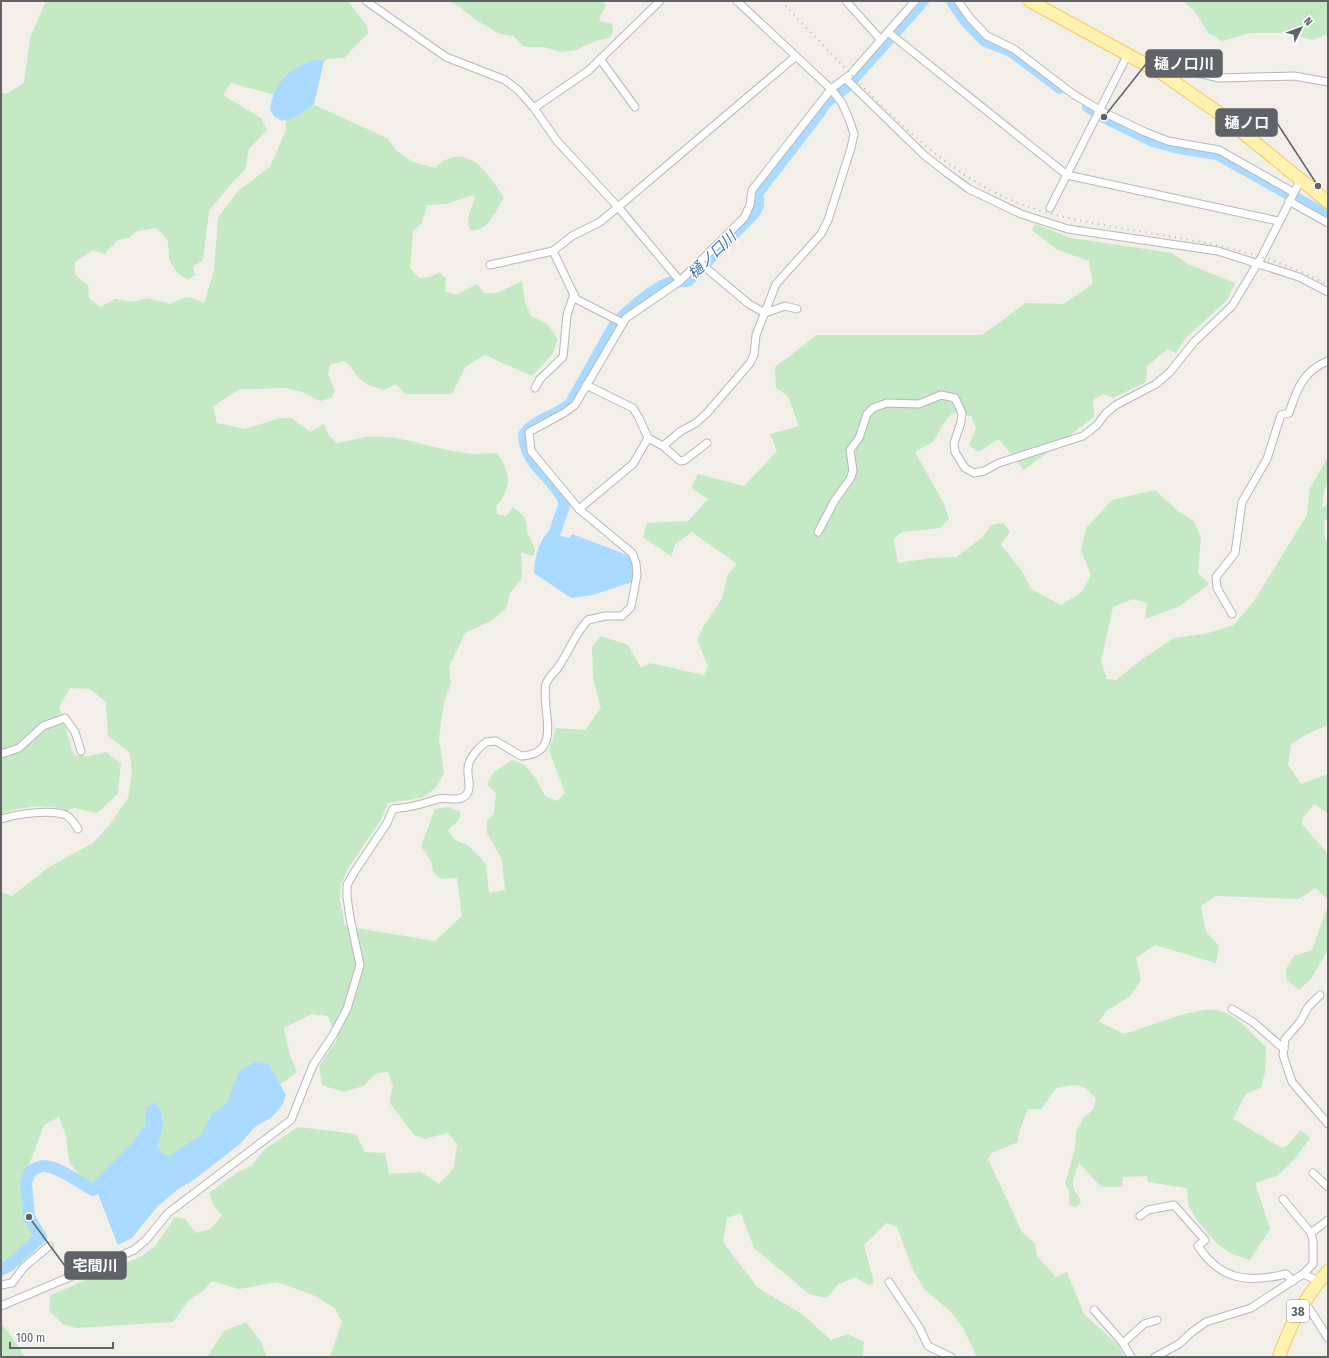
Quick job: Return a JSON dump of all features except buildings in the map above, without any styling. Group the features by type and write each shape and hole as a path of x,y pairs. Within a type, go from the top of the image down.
{"main road":[{"path":"1030,1 1163,74 1220,114 1327,199"},
{"name":"38","path":"1279,1357 1293,1319 1319,1281 1328,1271"}],"street":[{"path":"366,1 446,57 505,80 518,90 534,108 557,141 618,207 680,281"},
{"path":"663,446 696,423 707,413 750,363 754,355 756,335 776,284 821,234 828,220 854,134 842,103 831,89 795,57 737,1"},
{"path":"846,1 881,40"},
{"path":"1,1306 134,1250 146,1240 168,1213 291,1120 313,1065 333,1035 347,1009 360,965 347,898 347,885 387,823 393,809 425,804 439,799 457,799 463,797 468,793 468,769 470,762 486,742 496,741 521,756 536,753 542,748 546,742 548,732 546,690 549,678 574,642 583,625 588,620 605,616 622,616 631,607 637,575 636,563 632,553 579,509 531,451 529,432 564,413 575,405 626,318 680,281 700,263 744,218 750,205 752,190 831,89 846,79 915,1"},
{"path":"958,1 970,18 987,36 1014,49 1073,94 1101,111 1168,141 1219,150 1293,192"},
{"path":"534,108 588,71 656,2"},
{"path":"888,32 1067,175 1278,221"},
{"path":"1050,208 1101,111 1128,54"},
{"path":"490,265 553,251 572,236 600,222 795,57"},
{"path":"600,59 636,107"},
{"path":"1163,74 1167,69 1172,67 1219,78 1294,76 1328,82"},
{"path":"846,79 924,155 947,173 969,188 1021,214 1068,229 1218,251 1299,277 1328,292"},
{"path":"818,532 835,500 850,479 852,471 850,450 859,438 867,414 873,408 887,403 919,404 941,395 955,398 962,413 961,422 954,443 955,452 966,468 974,473 984,472 998,463 1083,436 1097,425 1106,412 1116,405 1156,384 1170,372 1194,342 1232,306 1257,264 1300,179"},
{"path":"1289,201 1328,223"},
{"path":"553,251 576,299 623,323"},
{"path":"700,263 748,304 765,313 785,306 797,309"},
{"path":"535,388 540,379 563,357 567,315 574,294"},
{"path":"1232,614 1216,588 1216,577 1235,553 1242,502 1267,458 1282,415 1289,412 1299,385 1317,366 1328,361"},
{"path":"586,385 633,408 648,438 663,446 680,461 685,460 707,443"},
{"path":"579,509 633,464 648,438"},
{"path":"1,754 19,748 44,726 66,718 75,732 81,751"},
{"path":"1,819 16,815 56,813 67,816 74,822 78,829"},
{"path":"1320,995 1308,1007 1300,1022 1285,1039 1283,1055 1292,1082 1328,1124"},
{"path":"1232,1008 1254,1022 1284,1049"},
{"path":"1313,1173 1328,1187"},
{"path":"1155,1357 1179,1344 1206,1322 1251,1308 1303,1274 1313,1264 1313,1241 1311,1233 1283,1199"},
{"path":"1140,1216 1148,1210 1174,1206 1187,1218 1205,1240 1198,1246 1217,1268 1228,1275 1245,1279 1264,1279 1286,1274 1293,1281"},
{"path":"1311,1233 1328,1220"},
{"path":"1,1285 12,1283 24,1268 49,1246"},
{"path":"1303,1274 1319,1281"},
{"path":"889,1282 919,1327 928,1346 951,1357"},
{"path":"1304,1302 1328,1338"},
{"path":"1094,1310 1123,1343 1131,1357"},
{"path":"1123,1343 1134,1331 1144,1324 1157,1320"}],"green space":[{"path":"46,1 348,1 367,26 368,33 344,58 328,59 279,96 231,83 223,95 261,118 267,130 249,149 245,170 231,184 209,211 203,260 193,267 195,275 188,280 178,274 169,259 168,241 157,228 137,231 129,238 118,240 104,254 93,250 75,262 75,275 88,285 89,298 100,307 115,299 134,302 147,298 170,304 180,299 190,298 204,303 214,271 218,218 237,192 270,167 286,130 285,116 308,102 387,138 397,151 413,162 435,168 446,160 457,157 466,158 475,162 491,179 504,198 486,225 476,230 470,230 469,226 470,210 475,199 473,195 446,204 427,205 422,223 413,231 410,268 419,278 430,277 439,272 446,278 445,291 456,295 477,284 484,293 497,293 522,281 525,302 531,316 547,324 558,339 552,355 532,376 485,355 466,366 452,394 405,394 396,384 384,390 377,388 361,380 344,361 330,365 328,374 335,391 331,398 320,401 302,392 286,388 240,389 213,406 217,423 245,429 280,418 291,418 310,432 324,424 329,436 337,443 367,437 389,437 466,453 498,454 505,468 508,480 505,493 496,506 497,514 506,516 513,507 525,517 528,534 535,549 534,556 521,553 522,578 510,593 506,608 493,620 465,633 449,667 451,683 444,703 439,739 444,773 436,788 421,798 388,803 381,820 349,867 341,884 340,900 345,926 435,941 462,916 457,878 441,879 433,872 431,861 421,846 435,809 448,807 461,812 458,821 448,830 455,840 469,846 486,864 489,893 505,890 502,860 487,833 487,822 494,813 496,793 487,784 493,773 512,760 525,765 535,777 545,796 557,801 565,793 549,750 556,728 585,730 601,708 593,678 592,647 601,636 628,645 641,668 650,663 704,675 708,666 697,640 703,627 722,599 728,574 737,564 692,532 676,543 671,556 643,537 647,523 688,521 708,499 691,488 698,474 744,486 777,451 770,434 799,426 788,396 776,388 775,367 817,335 982,335 1026,303 1063,304 1093,284 1089,261 1058,250 1032,230 1035,224 1071,238 1172,253 1188,264 1235,283 1227,300 1186,338 1176,353 1168,349 1147,366 1146,382 1113,398 1104,394 1093,400 1094,417 1024,470 999,439 978,452 969,445 976,428 971,416 953,413 944,422 934,441 915,452 944,504 949,519 940,528 902,532 894,539 898,563 931,558 956,557 983,537 991,525 1003,523 1010,531 1001,545 1022,571 1031,589 1061,605 1082,592 1091,575 1081,550 1086,528 1112,500 1155,490 1179,512 1194,521 1201,538 1198,573 1209,584 1180,606 1145,619 1147,603 1133,599 1113,607 1101,661 1107,679 1116,680 1145,657 1174,638 1205,634 1234,625 1254,601 1307,515 1310,488 1328,457 1328,482 1324,491 1322,507 1328,505 1328,520 1324,520 1325,540 1328,543 1328,725 1307,734 1291,744 1288,765 1301,784 1328,774 1328,813 1314,804 1303,818 1302,824 1328,854 1328,900 1316,888 1298,899 1216,896 1201,906 1206,932 1219,946 1216,963 1155,945 1136,958 1141,980 1129,997 1106,1011 1099,1022 1124,1034 1187,1014 1211,1010 1220,1011 1227,1013 1239,1021 1266,1047 1265,1072 1261,1087 1245,1095 1233,1119 1282,1148 1287,1146 1301,1130 1310,1138 1294,1160 1277,1176 1255,1183 1270,1229 1250,1260 1232,1254 1217,1244 1197,1220 1188,1205 1187,1188 1148,1182 1147,1176 1123,1177 1122,1187 1101,1187 1079,1163 1074,1176 1073,1186 1081,1204 1075,1207 1069,1204 1069,1190 1065,1184 1075,1149 1076,1132 1084,1117 1093,1110 1096,1098 1086,1089 1074,1085 1056,1088 1041,1109 1028,1109 1019,1132 1018,1142 992,1153 988,1159 1022,1232 1035,1243 1037,1256 1056,1277 1067,1272 1084,1314 1119,1346 1124,1357 977,1357 963,1328 950,1311 924,1289 913,1270 897,1227 886,1223 864,1245 874,1283 868,1285 855,1277 839,1284 826,1298 809,1294 754,1248 741,1213 727,1218 723,1242 758,1288 802,1314 831,1340 848,1334 864,1342 863,1357 330,1357 342,1322 335,1308 313,1295 277,1282 239,1289 212,1281 204,1290 189,1300 173,1322 76,1328 63,1324 49,1311 51,1295 142,1256 155,1246 175,1217 185,1219 196,1233 211,1229 222,1215 214,1206 209,1193 238,1172 251,1166 265,1149 298,1127 356,1134 365,1152 385,1153 389,1174 421,1172 439,1184 454,1168 457,1143 447,1133 425,1139 414,1135 389,1102 393,1086 388,1072 377,1073 363,1086 343,1092 322,1085 319,1066 337,1039 328,1016 312,1014 284,1028 289,1052 297,1072 281,1084 261,1081 212,1138 102,1187 82,1178 69,1162 66,1136 59,1117 44,1125 29,1165 21,1181 24,1216 36,1236 10,1260 1,1265 1,892 12,896 49,867 93,843 109,826 128,798 132,774 130,753 108,736 106,702 90,689 70,688 59,707 74,755 90,756 106,752 121,763 118,794 97,813 74,808 67,811 52,807 34,807 16,809 1,814 1,92 6,94 24,83 30,38"},
{"path":"448,1 603,1 606,6 599,18 601,22 612,23 613,32 609,38 599,40 577,50 561,52 544,47 524,47 513,36 500,34 474,19 459,6"},
{"path":"1183,1 1328,1 1328,34 1313,40 1285,33 1250,33 1222,41 1208,33 1194,10"},
{"path":"1328,906 1328,950 1311,979 1299,990 1287,981 1286,969 1294,956 1312,950"},
{"path":"246,1322 261,1342 267,1357 207,1357 224,1331"},
{"path":"1,1325 8,1331 25,1357 1,1357"}],"water":[{"path":"317,60 324,61 314,104 297,116 282,121 274,116 270,110 272,100 279,84 291,71"},
{"path":"1296,195 1328,213 1328,221 1293,202"},
{"path":"552,528 558,531 557,535 570,538 572,534 630,556 634,567 632,582 593,595 571,598 534,573 538,549 544,537"},
{"path":"257,1061 269,1064 286,1095 283,1104 272,1117 255,1127 240,1144 195,1179 177,1190 157,1207 132,1238 118,1245 93,1182 135,1140 145,1126 146,1108 155,1102 161,1111 163,1125 158,1146 161,1152 165,1155 172,1155 202,1134 212,1114 227,1103 239,1072"}],"waterway":[{"name":"樋ノ口川","path":"555,532 565,503 560,494 530,456 524,435 534,425 559,412 571,403 614,326 624,315 646,296 660,287 671,282 688,281 754,213 758,206 758,192 819,113 825,103 845,88 923,1"},
{"name":"樋ノ口川","path":"952,1 964,19 985,41 1011,51 1060,88"},
{"name":"樋ノ口川","path":"1088,107 1104,117 1153,141 1179,148 1217,154 1328,216"},
{"path":"1,1270 10,1265 41,1237 29,1217 26,1183 30,1172 40,1167 49,1167 69,1175 93,1190"}],"railway":[{"path":"782,1 864,87 910,132 935,153 988,189 1017,203 1048,213 1225,247 1294,269 1328,285"}],"place":[{"name":"樋ノ口川","path":"1104,117"},
{"name":"樋ノ口","path":"1318,186"},
{"name":"宅間川","path":"29,1217"}]}
